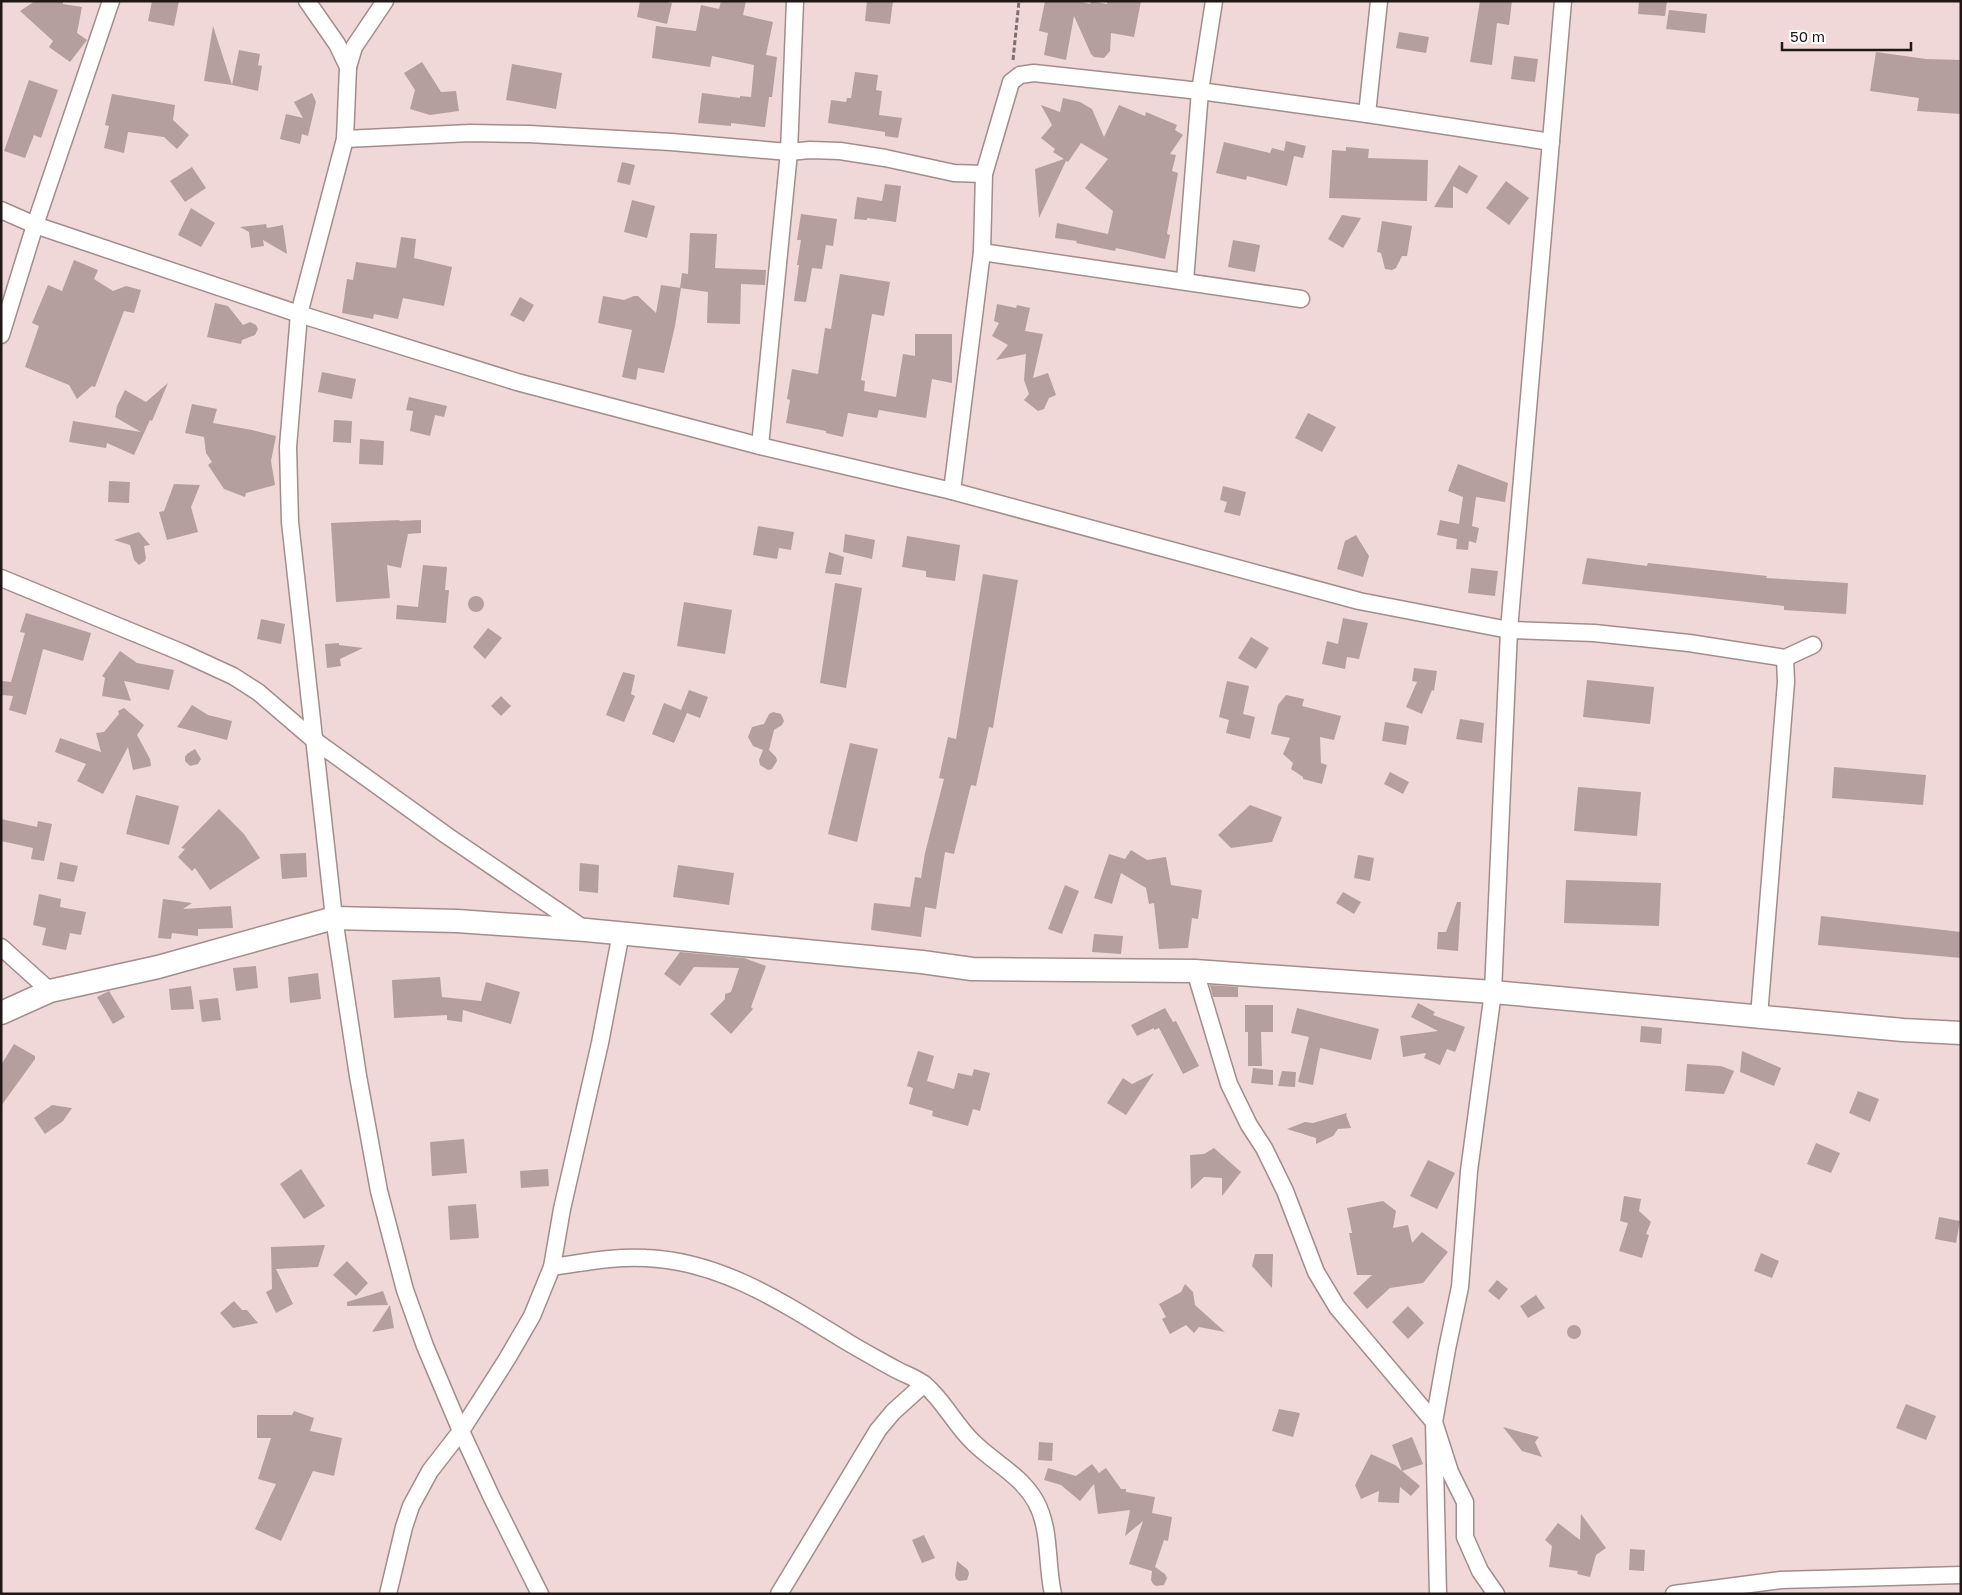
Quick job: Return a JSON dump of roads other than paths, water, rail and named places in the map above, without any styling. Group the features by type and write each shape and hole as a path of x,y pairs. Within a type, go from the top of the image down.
{"main road":[{"path":"1,1013 50,991 158,967 334,918 457,921 586,930 972,968 1195,971 1493,992 1903,1030 1961,1033"}],"street":[{"path":"1,335 35,225 111,1"},
{"path":"307,1 337,44 348,67"},
{"path":"385,1 354,47 348,67 345,139 300,314 288,447 290,522 334,918 358,1076 379,1191 405,1290 425,1346 492,1498 540,1594"},
{"path":"760,446 789,152 795,1"},
{"path":"1185,281 1200,91 1214,1"},
{"path":"1367,114 1379,1"},
{"path":"1438,1594 1434,1422 1446,1349 1460,1287 1469,1171 1493,992 1509,630 1563,1"},
{"path":"952,491 982,252 984,174 1011,82 1020,75 1034,73 1200,91 1551,142"},
{"path":"345,139 470,133 529,134 671,142 789,152 810,150 840,151 885,158 954,173 984,174"},
{"path":"1,210 35,225 300,314 517,382 760,446 952,491 1360,601 1509,630 1594,633 1689,643 1784,658 1813,645"},
{"path":"982,252 1185,281 1301,300"},
{"path":"1,578 183,653 233,676 258,692 314,740 446,835 586,930"},
{"path":"1759,1016 1786,682 1784,658"},
{"path":"388,1594 411,1506 430,1470 461,1431 507,1359 532,1316 552,1267 562,1209 600,1043 620,933"},
{"path":"1,947 50,991"},
{"path":"1195,971 1229,1084 1248,1125 1264,1148 1285,1191 1316,1272 1337,1307 1434,1422 1450,1472 1465,1502 1465,1537 1480,1571 1496,1594"},
{"path":"552,1267 611,1259 644,1258 671,1260 718,1272 758,1289 878,1360 924,1384 972,1441 990,1458 1019,1480 1035,1501 1044,1521 1053,1594"},
{"path":"779,1594 878,1430 893,1412 924,1384"},
{"path":"1674,1594 1781,1580 1961,1575"}]}
